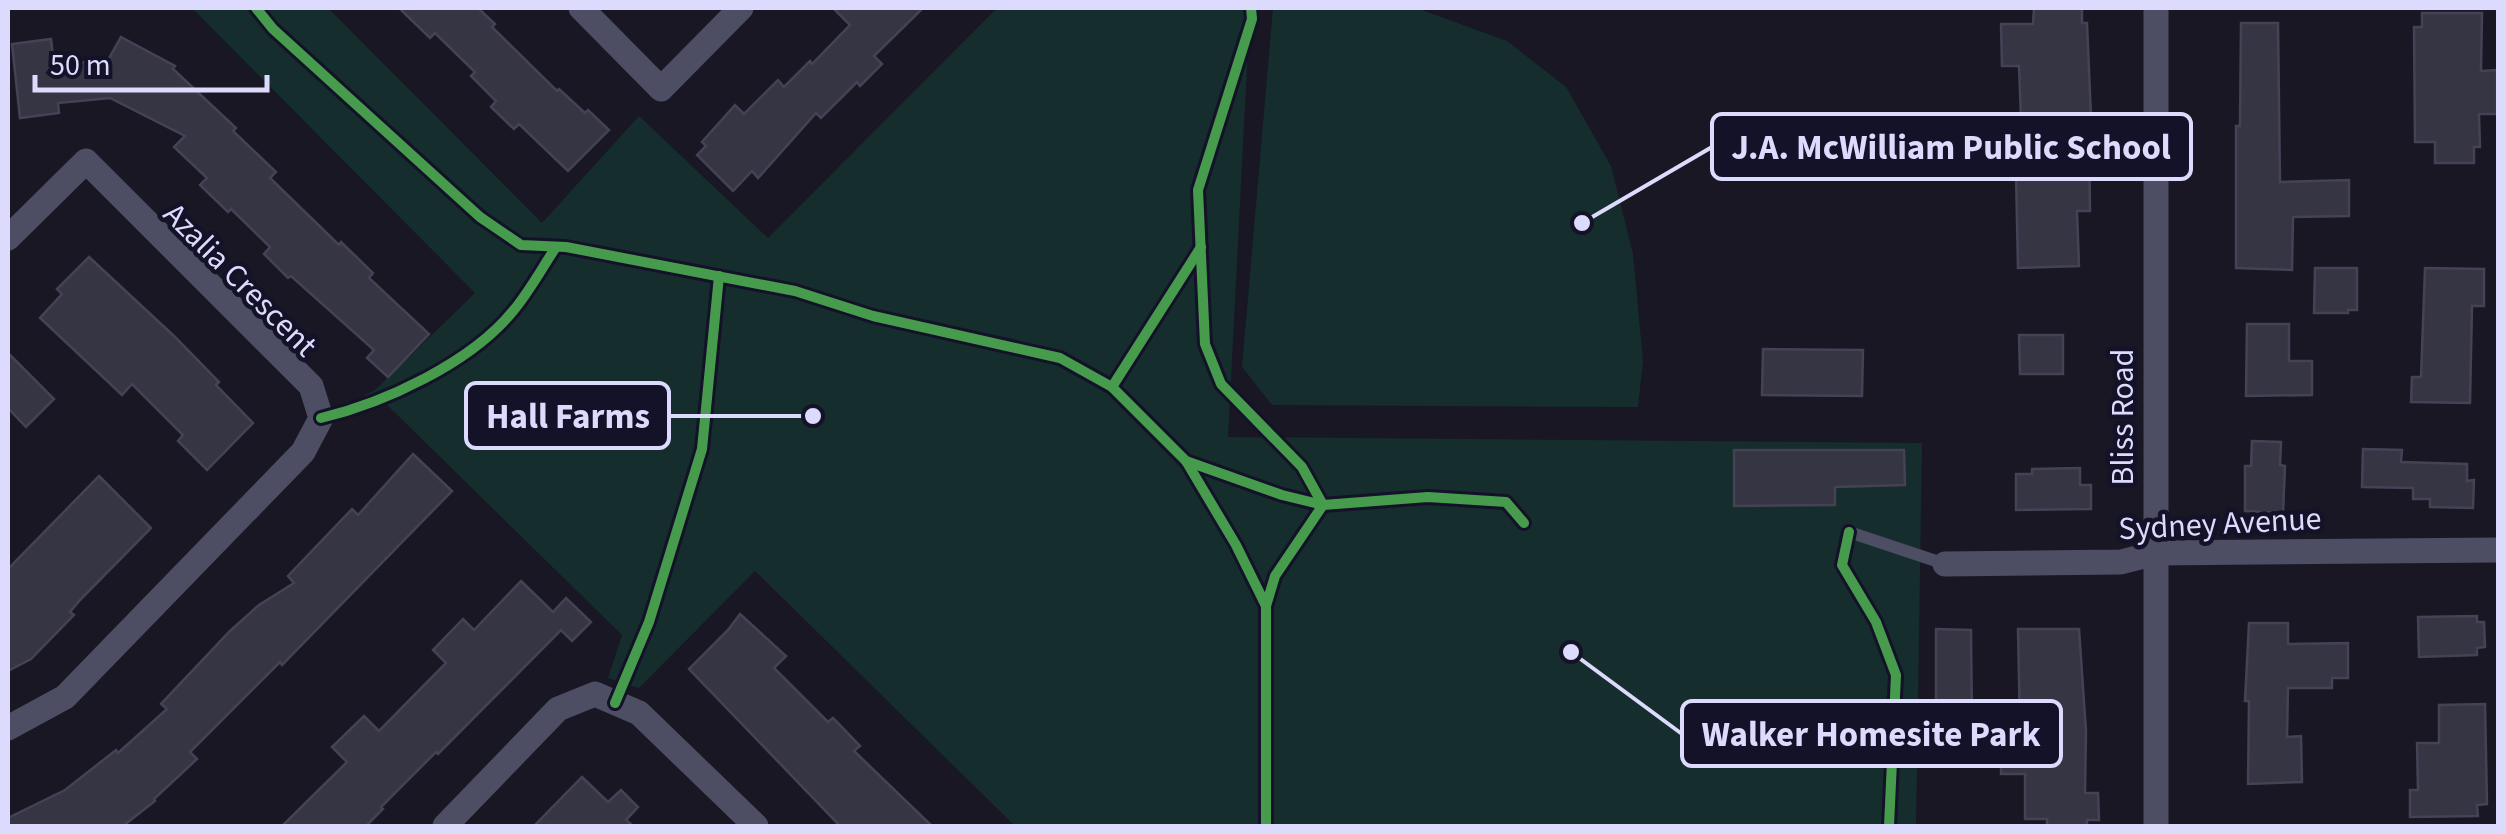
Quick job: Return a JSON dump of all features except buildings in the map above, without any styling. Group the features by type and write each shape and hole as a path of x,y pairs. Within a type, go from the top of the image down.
{"street":[{"path":"580,8 661,89 741,8"},
{"name":"Bliss Road","path":"2156,8 2156,826"},
{"name":"Azalia Crescent","path":"8,238 86,161 311,386 320,418 302,452 64,697 8,728"},
{"name":"Sydney Avenue","path":"1945,564 2121,562 2156,554 2498,550"},
{"path":"444,826 558,709 595,694 638,713 756,826"}],"lane":[{"path":"1849,532 1945,564"}],"green space":[{"path":"192,8 328,8 542,223 639,116 768,238 997,8 1250,8 1228,437 1922,443 1916,826 1015,826 755,571 639,688 608,678 622,635 383,401 343,419 342,407 375,390 475,293"},
{"path":"1273,8 1416,8 1507,41 1566,87 1611,166 1633,254 1643,361 1638,407 1272,405 1242,367"}],"cycle path":[{"path":"256,8 273,29 480,217 521,245 566,247 795,291 873,316 1060,358 1112,387 1186,461 1282,495 1323,505 1428,497 1506,502 1524,523"},
{"path":"1251,8 1252,19 1198,190 1205,344 1221,384 1302,467 1323,505 1275,576 1266,606"},
{"path":"321,418 398,391 474,348 513,311 556,247"},
{"path":"1112,387 1201,247"},
{"path":"615,703 649,622 702,449 719,276"},
{"path":"1186,461 1236,545 1266,606 1266,826"},
{"path":"1849,532 1842,565 1876,622 1896,675 1889,826"}],"place":[{"name":"J.A. McWilliam Public School","path":"1582,223"},
{"name":"Hall Farms","path":"813,416"},
{"name":"Walker Homesite Park","path":"1571,652"}]}
